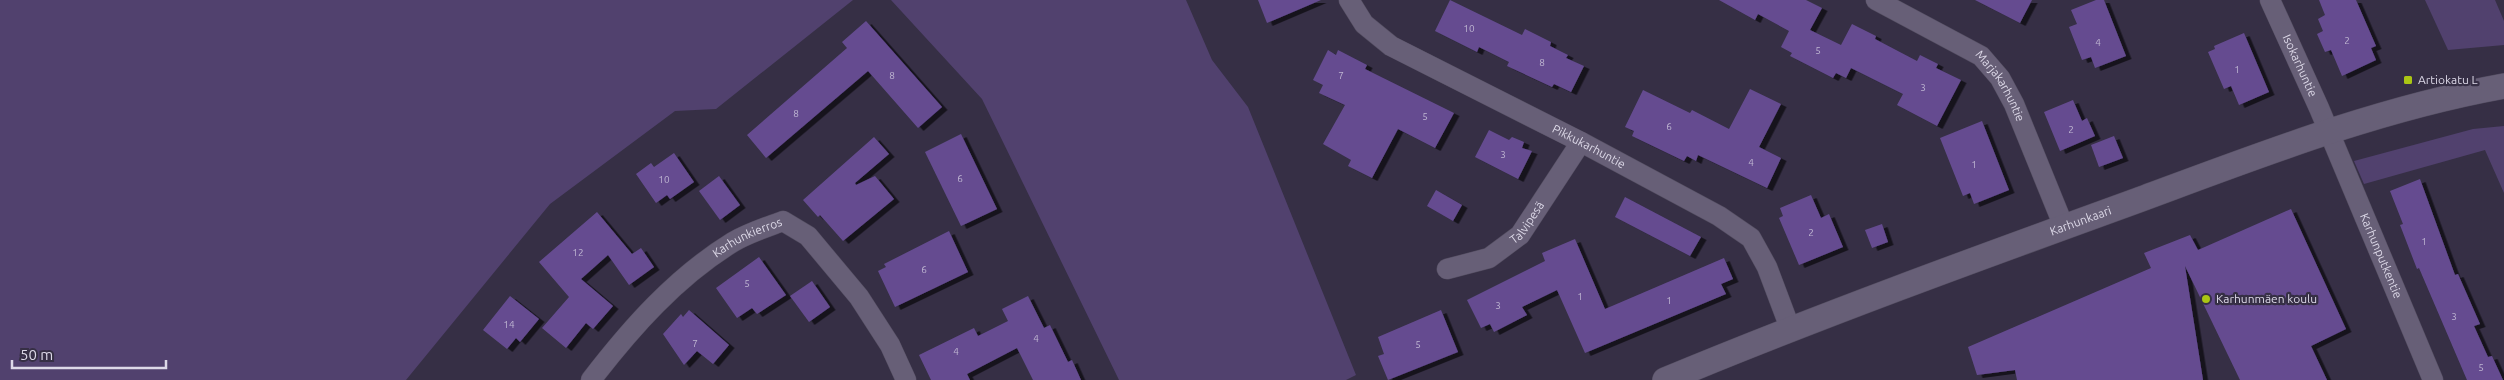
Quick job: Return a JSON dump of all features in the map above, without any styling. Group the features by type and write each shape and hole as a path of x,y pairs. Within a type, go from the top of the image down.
{"street":[{"name":"Pikkukarhuntie","path":"1349,0 1364,24 1391,46 1582,142 1719,216 1751,238 1767,267 1790,328"},
{"name":"Marjakarhuntie","path":"1876,0 1980,56 2000,78 2014,104 2064,227"},
{"name":"Isokarhuntie","path":"2270,0 2329,132"},
{"name":"Karhunkaari","path":"1665,380 1790,328 2329,132 2446,96 2504,86"},
{"name":"Karhunputkentie","path":"2329,132 2433,380"},
{"name":"Talvipesä","path":"1447,269 1489,258 1520,235 1582,142"},
{"name":"Karhunkierros","path":"590,380 633,328 682,280 734,241 782,221 808,236 859,297 890,346 906,380"}],"shaded area":[{"path":"0,0 853,0 716,109 675,111 550,204 406,380 0,380"},
{"path":"891,0 1186,0 1212,60 1248,107 1356,375 1346,380 1119,380 982,99"},
{"path":"2425,0 2495,0 2504,21 2504,45 2448,50"},
{"path":"2504,126 2504,193 2485,150 2364,184 2354,161 2473,129"}],"building":[{"path":"1258,0 1321,0 1267,23"},
{"path":"1450,0 1522,35 1525,29 1551,42 1550,46 1568,55 1566,58 1584,66 1571,92 1554,84 1552,87 1507,66 1509,62 1479,47 1477,52 1435,31"},
{"path":"1719,0 1806,0 1822,8 1810,30 1841,45 1852,24 1876,36 1875,39 1917,61 1920,55 1938,64 1936,68 1961,80 1937,126 1897,105 1903,94 1851,68 1846,78 1836,73 1833,78 1790,56 1792,53 1781,47 1789,31 1758,14 1755,20"},
{"path":"1975,0 2032,0 2020,23"},
{"path":"2096,0 2104,0 2126,56 2095,68 2091,57 2082,60 2069,27 2077,24 2071,10"},
{"path":"2319,0 2356,0 2376,46 2371,48 2376,60 2342,76 2331,50 2325,52 2317,34 2323,31 2318,19 2325,15"},
{"path":"866,21 942,107 918,128 868,71 766,158 747,135 847,48 842,42"},
{"path":"2244,33 2269,92 2239,105 2231,86 2224,89 2208,52 2215,49 2214,46"},
{"path":"1328,50 1336,55 1338,50 1367,65 1365,69 1454,113 1435,148 1398,129 1372,178 1348,166 1351,160 1323,144 1345,105 1319,93 1323,85 1313,80"},
{"path":"1750,89 1781,104 1759,147 1781,158 1767,188 1698,155 1696,161 1687,156 1684,161 1632,136 1634,131 1625,127 1643,90 1690,113 1692,110 1729,129"},
{"path":"2073,100 2082,121 2087,118 2095,136 2060,151 2044,112"},
{"path":"1982,121 2009,190 1974,204 1970,193 1963,196 1940,138"},
{"path":"1489,130 1509,140 1512,137 1524,142 1522,148 1532,151 1518,179 1475,157"},
{"path":"961,134 997,209 961,226 925,152"},
{"path":"2114,136 2123,158 2099,167 2091,145"},
{"path":"874,137 889,154 855,183 856,185 875,176 894,199 843,241 820,215 818,217 803,200"},
{"path":"674,153 694,182 670,199 667,195 656,203 636,174 651,163 654,167"},
{"path":"719,176 740,205 720,220 699,191"},
{"path":"2420,179 2455,275 2458,274 2480,324 2474,326 2488,357 2492,356 2503,380 2467,380 2419,268 2417,269 2400,225 2403,224 2390,191"},
{"path":"1436,190 1462,205 1453,221 1427,206"},
{"path":"1811,195 1821,218 1829,214 1843,247 1799,265 1779,218 1783,216 1780,208"},
{"path":"1625,197 1701,237 1690,256 1615,217"},
{"name":"Karhunmäen koulu","path":"2291,209 2346,329 2311,346 2327,380 2240,380 2185,266 2203,380 2017,380 2015,370 1977,375 1968,347 2151,268 2144,253 2190,235 2198,250"},
{"path":"597,212 632,254 641,248 654,267 629,285 608,255 581,279 613,306 593,329 586,323 566,348 542,328 569,297 539,262"},
{"path":"1882,224 1888,242 1872,248 1865,230"},
{"path":"949,231 968,272 895,307 878,271 886,267 884,264"},
{"path":"1575,239 1605,309 1724,258 1733,279 1721,284 1726,294 1585,353 1557,290 1522,307 1527,315 1494,332 1490,324 1481,328 1467,300 1545,261 1542,253"},
{"path":"759,257 786,295 757,314 752,308 737,318 716,288"},
{"path":"812,281 830,307 809,322 790,296"},
{"path":"510,296 539,319 520,342 516,338 507,349 483,330"},
{"path":"1028,296 1044,328 1050,325 1068,362 1072,360 1081,380 1033,380 1017,348 967,374 970,380 931,380 919,355 974,328 978,336 1008,321 1002,309"},
{"path":"689,310 729,345 713,364 697,351 684,365 663,334 681,314 683,317"},
{"path":"1441,310 1458,352 1388,380 1378,356 1384,354 1378,337"}],"place":[{"name":"Artiokatu L","path":"2408,80"},
{"name":"Karhunmäen koulu","path":"2206,299"}]}
